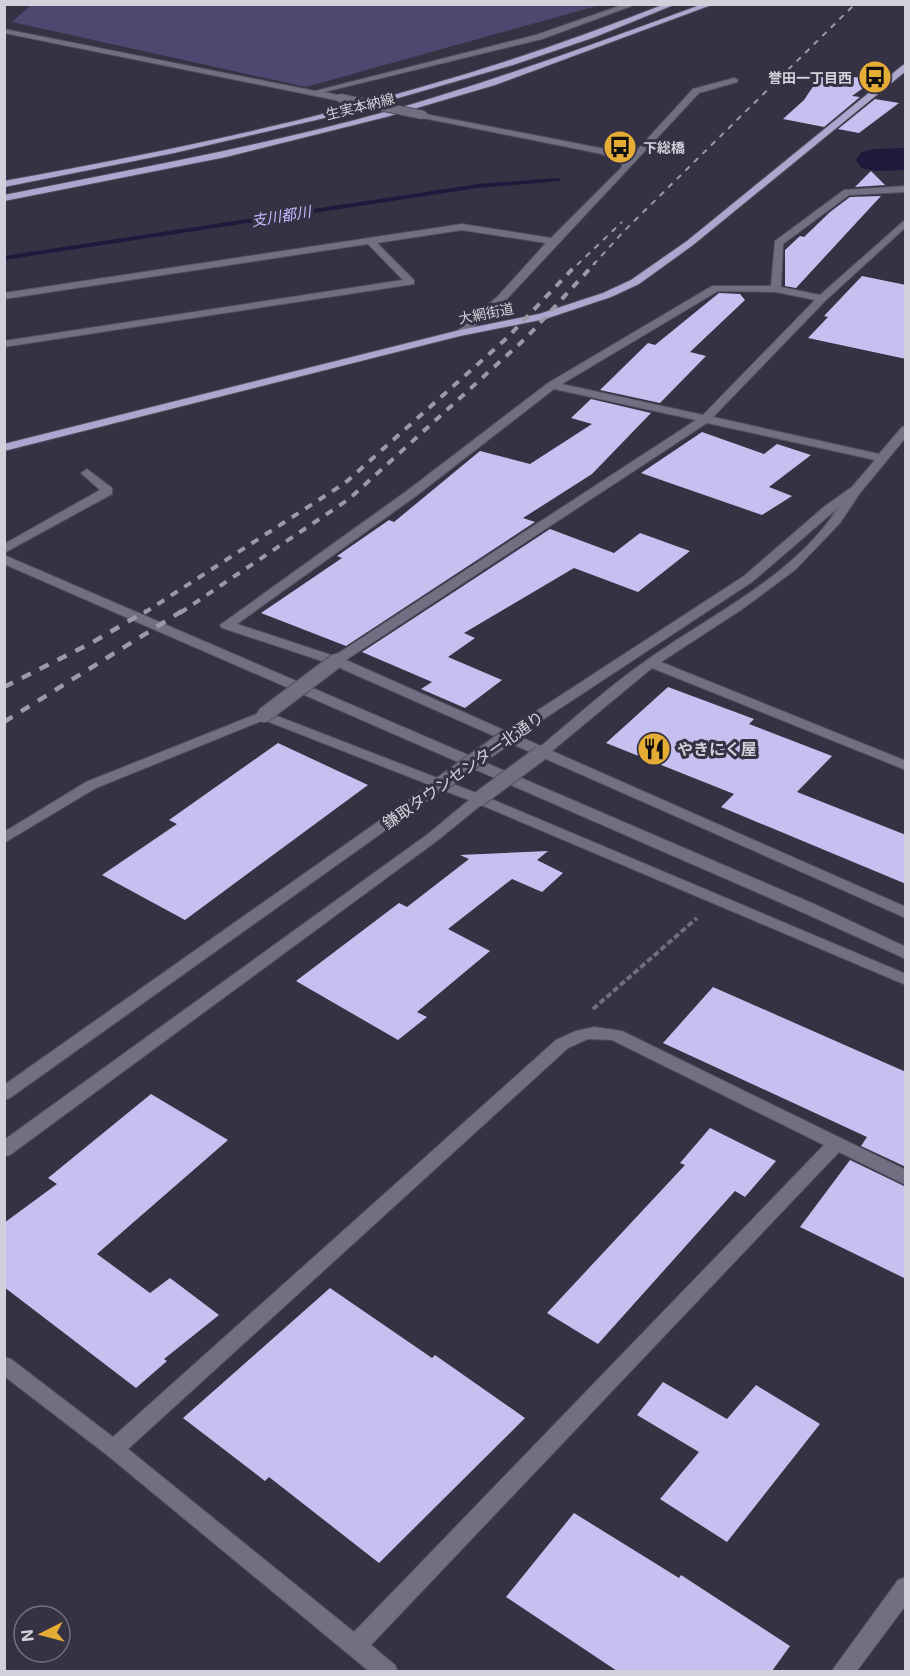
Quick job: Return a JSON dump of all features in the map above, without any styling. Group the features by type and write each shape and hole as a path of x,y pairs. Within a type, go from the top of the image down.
{"main road":[{"name":"生実本納線","path":"4,184 253,134 357,108 540,52 673,4"},
{"name":"生実本納線","path":"4,198 216,156 383,115 492,83 711,4"},
{"name":"大網街道","path":"4,448 460,333 541,317 580,306 635,282 690,243 906,67"}],"street":[{"path":"314,93 539,37 634,4"},
{"path":"4,31 604,152 621,157 626,161 626,168"},
{"path":"460,333 501,299 553,241 626,168 696,92 734,80"},
{"path":"776,289 778,243 847,192 906,189"},
{"path":"4,839 91,785 264,715 336,661 705,419 822,298 906,222"},
{"path":"4,296 462,227 553,241"},
{"path":"4,344 410,282 370,241"},
{"path":"822,298 776,289 716,288 552,385 412,493 226,625 336,661 906,913"},
{"path":"552,385 882,458"},
{"name":"鎌取タウンセンター北通り","path":"4,1150 423,844 541,753 651,663 750,597 789,566 842,514 856,490 906,429"},
{"path":"10,545 108,491 87,473"},
{"name":"鎌取タウンセンター北通り","path":"4,1094 507,737 748,579 829,509 856,490"},
{"path":"4,559 808,908 906,954"},
{"path":"651,663 900,764 906,751"},
{"path":"264,715 479,799 906,980"},
{"path":"808,908 906,946"},
{"path":"114,1449 562,1044 578,1035 596,1031 616,1035 906,1178"},
{"path":"355,1646 836,1144"},
{"path":"4,1365 114,1449 387,1671"},
{"path":"842,1671 906,1587"}],"path":[{"path":"578,1035 587,1014 697,918"}],"shaded area":[{"path":"31,5 600,5 306,87 12,22"}],"building":[{"path":"820,76 877,78 852,96 860,97 824,127 783,119 804,100"},
{"path":"875,99 899,103 859,133 838,129"},
{"path":"871,171 885,185 855,187"},
{"path":"881,196 796,288 785,286 785,250 800,236 804,237 830,212 850,197"},
{"path":"862,276 906,285 906,359 808,338 828,317 824,316"},
{"path":"719,293 740,294 745,300 690,352 706,356 660,403 600,390 648,343 655,345"},
{"path":"591,399 651,413 592,474 523,518 535,522 346,646 261,613 342,558 337,556 389,520 394,522 480,451 530,464 592,424 571,418"},
{"path":"702,432 764,454 777,444 811,455 769,487 792,496 762,515 641,473"},
{"path":"550,529 614,553 640,533 690,551 638,592 574,568 464,633 475,638 448,657 502,680 465,708 421,689 432,682 362,652"},
{"path":"668,687 754,719 749,724 832,756 797,792 906,835 906,884 721,807 734,794 606,743"},
{"path":"278,743 368,785 185,920 102,875 177,824 169,820"},
{"path":"548,851 537,860 563,873 542,892 512,879 448,929 490,951 417,1012 427,1017 398,1040 296,981 399,903 407,907 469,859 460,855"},
{"path":"713,987 906,1072 906,1167 861,1146 867,1137 663,1043"},
{"path":"151,1094 228,1140 97,1254 150,1293 170,1278 219,1315 164,1359 167,1361 136,1388 4,1287 4,1223 57,1184 48,1178"},
{"path":"710,1128 776,1161 745,1197 735,1191 598,1344 547,1313 685,1165 680,1163"},
{"path":"850,1160 906,1187 906,1279 800,1227"},
{"path":"330,1288 432,1358 435,1355 525,1418 379,1563 269,1477 265,1481 183,1418"},
{"path":"663,1382 727,1419 756,1385 820,1424 727,1542 660,1499 699,1452 637,1415"},
{"path":"574,1513 679,1578 681,1575 790,1646 772,1671 617,1671 506,1597"}],"waterway":[{"name":"支川都川","path":"875,160 906,159"},
{"name":"支川都川","path":"4,258 478,186 558,180"}],"railway":[{"path":"593,265 625,230 855,4"},
{"path":"577,265 622,222"},
{"path":"144,613 345,483 507,338 578,263"},
{"path":"180,613 349,499 527,337 595,263"},
{"path":"4,687 93,642 146,611"},
{"path":"4,722 182,611"}],"place":[{"name":"誉田一丁目西","path":"875,77"},
{"name":"下総橋","path":"620,147"},
{"name":"やきにく屋","path":"654,749"}]}
